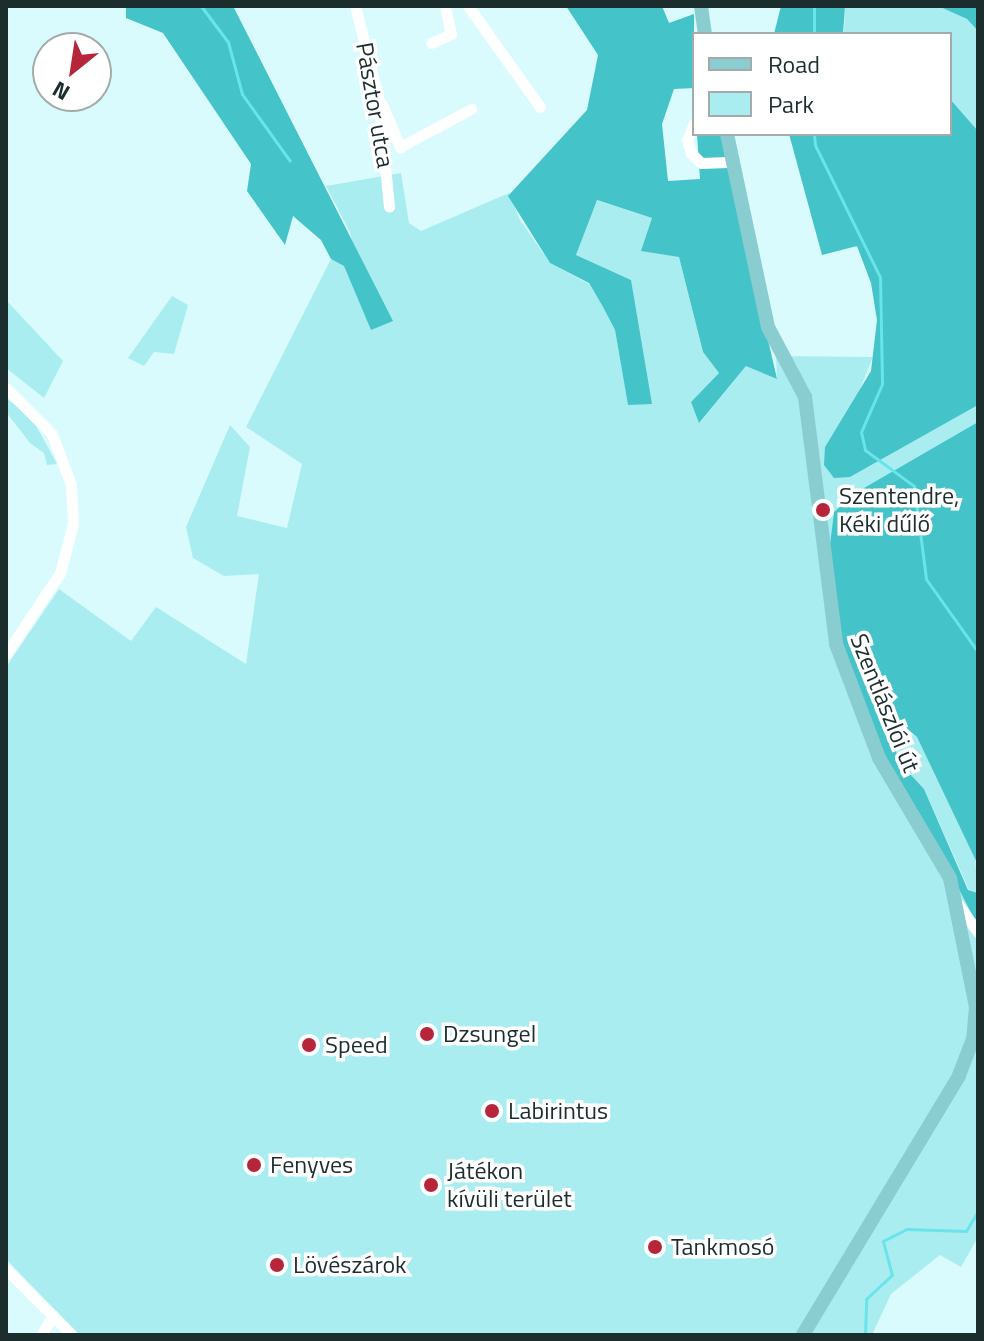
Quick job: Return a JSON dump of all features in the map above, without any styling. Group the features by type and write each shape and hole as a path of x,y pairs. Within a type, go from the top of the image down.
{"main road":[{"path":"701,6 705,32"},
{"name":"Szentlászlói út","path":"728,136 768,327 805,397 836,644 879,758 940,858 958,904 976,1007 968,1055 803,1335"}],"street":[{"name":"Pásztor utca","path":"355,6 378,96 389,206"},
{"path":"431,43 451,34 445,6"},
{"path":"468,6 540,107"},
{"path":"378,96 400,147 471,109"},
{"path":"692,128 687,140 691,153 701,163 734,162"},
{"path":"6,388 52,434 71,485 73,524 60,573 6,654"},
{"path":"958,904 978,933"},
{"path":"6,1269 72,1335"},
{"path":"41,1335 53,1315"}],"green space":[{"path":"845,6 938,6 967,19 978,31 978,131 952,101 952,32 844,32"},
{"path":"401,173 409,223 421,231 509,193 520,220 550,263 589,284 603,307 615,330 628,404 631,280 576,255 596,200 652,218 679,257 703,352 719,373 691,402 700,422 747,365 777,379 776,356 873,357 856,399 825,447 850,477 978,405 978,422 857,492 834,512 828,560 834,627 978,926 978,1237 961,1267 940,1255 891,1294 872,1335 79,1335 6,1259 6,667 59,589 131,641 156,607 246,664 259,574 224,576 193,558 186,527 230,425 250,447 237,516 287,528 302,464 246,427 331,259 344,265 371,329 350,232 326,186"},
{"path":"172,296 188,305 174,354 154,352 144,366 128,358"},
{"path":"6,300 63,361 44,398 6,368"},
{"path":"6,398 32,418 57,464 47,465 44,453 30,443 6,412"},
{"path":"894,716 917,737 975,857 978,893 969,890 924,789 900,763 891,737"}],"shaded area":[{"path":"126,6 233,6 393,321 371,330 344,266 331,259 321,240 293,216 285,245 247,191 251,164 163,33 126,18"},
{"path":"566,6 662,6 669,23 694,14 692,88 674,89 662,124 668,181 700,179 697,136 721,136 777,379 746,366 699,423 691,402 719,373 703,352 679,257 641,251 652,218 597,200 576,255 631,280 652,404 628,405 615,330 603,307 589,283 550,263 508,196 587,110 598,55"},
{"path":"781,6 845,6 843,32 774,32"},
{"path":"938,6 978,6 978,31 967,19"},
{"path":"952,101 978,131 978,405 850,477 834,478 824,465 825,447 871,371 877,320 871,283 857,246 822,255 790,136 952,136"},
{"path":"978,422 978,865 917,737 894,717 891,737 900,763 924,789 968,890 978,893 978,926 936,845 881,760 834,627 828,560 834,512 857,492"}],"waterway":[{"path":"201,6 228,42 242,94 290,161"},
{"path":"814,6 814,32"},
{"path":"814,136 815,145 880,277 882,384 861,432 865,450 914,486 926,579 978,652"},
{"path":"865,1335 866,1299 892,1275 883,1241 907,1229 966,1231 978,1211"}],"place":[{"name":"Szentendre, Kéki dűlő","path":"823,510"},
{"name":"Dzsungel","path":"427,1034"},
{"name":"Speed","path":"309,1045"},
{"name":"Labirintus","path":"492,1111"},
{"name":"Fenyves","path":"254,1165"},
{"name":"Játékon kívüli terület","path":"431,1185"},
{"name":"Tankmosó","path":"655,1247"},
{"name":"Lövészárok","path":"277,1265"}]}
